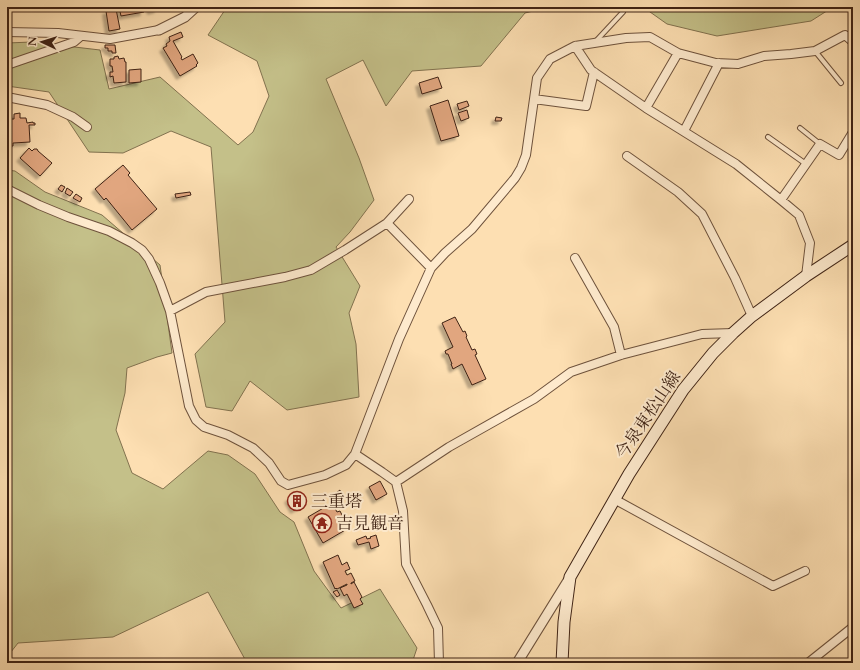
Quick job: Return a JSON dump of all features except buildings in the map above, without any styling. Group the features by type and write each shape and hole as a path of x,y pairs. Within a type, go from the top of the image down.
{"main road":[{"name":"今泉東松山線","path":"562,663 564,622 570,577 629,474 683,390 713,353 752,316 806,276 853,245"}],"street":[{"path":"7,32 58,33 110,39 159,30 185,17 196,7"},
{"path":"7,189 68,217 109,231 142,250 149,259 160,283 170,311 189,406 196,420 204,427 228,435 253,448 269,463 281,481 288,485 325,475 346,465 355,454 399,339 431,268 472,228 521,168 526,155 537,78 550,59 575,46 626,38 650,37 678,53 719,63 738,64 764,56 815,51 845,35 853,42"},
{"path":"7,65 74,42 81,36"},
{"path":"575,46 591,70 646,108 736,164 799,215 810,243 806,276"},
{"path":"646,108 678,53"},
{"path":"684,131 719,63"},
{"path":"534,99 586,106 594,72"},
{"path":"7,97 47,105 73,117 87,127"},
{"path":"781,200 820,144 838,155 853,132"},
{"path":"626,156 678,192 702,214 752,316"},
{"path":"170,311 206,292 285,277 311,270 345,250 387,222 409,199"},
{"path":"387,222 431,268"},
{"path":"575,258 614,327 621,355"},
{"path":"396,482 449,447 534,400 571,372 621,355 702,334 733,333"},
{"path":"355,454 396,482 403,511 406,564 438,628 439,663"},
{"path":"614,499 773,586 805,571"},
{"path":"516,663 570,577"},
{"path":"808,663 853,626"}],"lane":[{"path":"594,43 623,12"},
{"path":"815,51 841,83"},
{"path":"800,128 820,144"},
{"path":"768,137 806,164"}],"shaded area":[{"path":"227,7 549,7 525,13 481,66 412,71 386,106 363,60 326,79 359,158 374,200 350,232 336,247 360,286 349,313 356,344 359,397 287,410 250,381 232,411 206,407 195,354 225,322 211,147 171,131 123,153 89,152 49,92 7,86 7,43 32,42 100,50 109,89 160,77 238,145 253,132 269,96 257,61 208,35"},
{"path":"643,7 833,7 811,21 717,36 667,24"},
{"path":"7,170 15,171 45,192 102,215 160,265 172,353 127,368 125,393 116,430 132,473 163,489 208,451 228,455 255,474 280,512 294,522 314,571 341,608 380,589 417,648 412,663 247,663 208,592 113,637 18,643 7,657"}],"place":[{"name":"三重塔","path":"297,501"},
{"name":"吉見観音","path":"322,523"}]}
